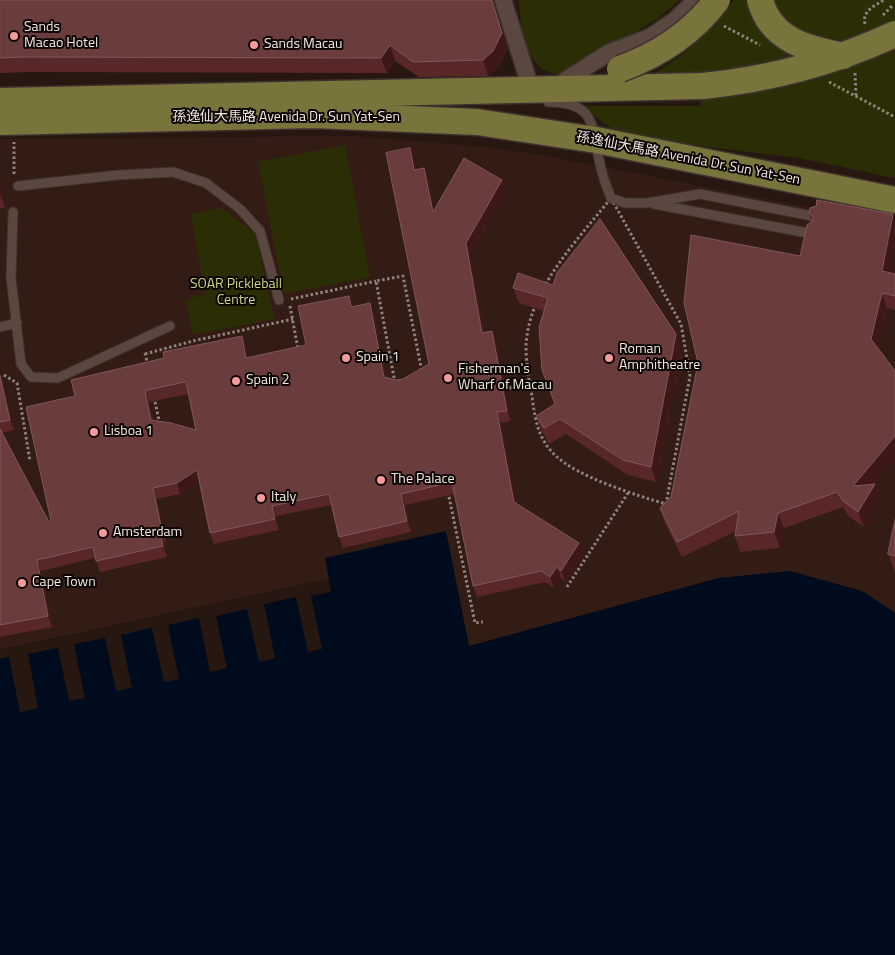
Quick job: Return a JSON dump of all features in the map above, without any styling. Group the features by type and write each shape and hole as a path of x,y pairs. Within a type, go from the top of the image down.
{"main road":[{"path":"534,93 620,69 651,56 679,38 717,0"},
{"path":"760,0 770,22 784,38 804,47 844,56"},
{"name":"孫逸仙大馬路 Avenida Dr. Sun Yat-Sen","path":"4,117 704,86 744,82 784,74 844,56 895,34"},
{"name":"孫逸仙大馬路 Avenida Dr. Sun Yat-Sen","path":"4,117 314,115 397,117 487,123 596,140 895,200"},
{"path":"596,140 797,165 895,184"}],"street":[{"path":"503,0 534,93 608,53 637,43 657,32 675,20 696,0"}],"lane":[{"path":"534,93 577,107 591,121 600,165 611,198 625,203 647,203 700,194 817,217"},
{"path":"18,186 118,175 173,172 206,183 240,209 260,231 278,300"},
{"path":"647,203 813,234"},
{"path":"13,212 11,278 21,364 31,377 58,378 170,326"},
{"path":"0,327 17,322"}],"path":[{"path":"868,29 864,22 865,14 884,0"},
{"path":"4,117 14,176"},
{"path":"611,198 681,324 690,376 666,504 628,493 556,457 544,444 536,425 526,347 533,311 547,281 611,198"},
{"path":"278,300 403,276 424,380"},
{"path":"376,281 396,390"},
{"path":"289,299 300,357"},
{"path":"145,354 193,341 293,319"},
{"path":"142,339 148,370"},
{"path":"4,375 17,383 30,461"},
{"path":"509,388 530,384"},
{"path":"152,388 162,433"},
{"path":"446,486 475,623 483,622"},
{"path":"567,587 628,493"}],"shaded area":[{"name":"Fisherman's Wharf of Macau","path":"353,136 486,147 547,156 895,224 895,613 862,591 790,571 719,578 469,646 446,532 325,558 331,592 0,659 0,139"}],"green space":[{"path":"519,0 680,0 657,19 562,74 550,73 540,67 533,59 527,48 524,36"},
{"path":"734,0 895,0 895,178 799,158 624,137 580,106 701,106 699,84 654,74 698,41"},
{"path":"345,145 370,277 284,294 258,162"},
{"name":"SOAR Pickleball Centre","path":"222,208 255,234 274,319 193,335 186,300 205,294 191,214"}],"water":[{"path":"446,531 469,646 719,578 790,571 862,591 895,613 895,955 0,955 0,650 329,579 325,558"}],"pier":[{"path":"329,579 331,592 311,596 322,649 308,652 296,597 264,604 275,658 259,662 247,609 216,616 227,668 210,672 199,618 168,625 179,679 164,682 152,628 121,635 132,688 116,691 105,638 74,644 85,698 69,701 58,648 28,654 38,708 20,712 9,657 0,659 0,650"}],"building":[{"name":"Sands Macau","path":"0,0 492,0 502,33 493,51 483,60 413,62 390,45 381,58 0,58"},
{"path":"410,148 414,170 424,168 433,212 464,158 502,180 466,243 482,333 492,331 507,411 497,412 514,502 579,543 561,571 557,567 550,577 541,571 473,586 452,482 401,494 407,521 339,537 329,494 272,506 275,519 210,533 197,470 177,483 153,488 162,531 160,532 163,546 96,561 93,547 37,560 48,616 0,625 0,429 49,522 51,521 26,407 75,396 71,380 164,358 163,352 242,336 246,358 306,345 298,306 349,296 351,307 370,303 384,377 396,380 403,379 429,364 386,153","holes":["186,382 196,430 151,420 145,391"]},
{"path":"817,200 893,214 882,271 895,274 895,296 882,293 871,339 895,371 895,436 853,486 875,484 858,512 843,501 837,492 778,513 774,532 735,536 739,511 677,542 660,508 671,497 698,363 684,303 691,235 800,256 807,225 813,220 813,216 809,213 810,208 816,206"},
{"name":"Roman Amphitheatre","path":"600,219 676,334 651,467 623,460 560,419 544,428 536,416 555,404 542,370 539,327 548,298 513,288 518,273 553,285 557,273"},
{"path":"0,376 10,420 0,422"},
{"path":"895,520 895,556 888,554"}],"place":[{"name":"Sands Macao Hotel","path":"14,36"},
{"name":"Sands Macau","path":"254,45"},
{"name":"Spain 1","path":"346,358"},
{"name":"Roman Amphitheatre","path":"609,358"},
{"name":"Fisherman's Wharf of Macau","path":"448,378"},
{"name":"Spain 2","path":"236,381"},
{"name":"Lisboa 1","path":"94,432"},
{"name":"The Palace","path":"381,480"},
{"name":"Italy","path":"261,498"},
{"name":"Amsterdam","path":"103,533"},
{"name":"Cape Town","path":"22,583"}]}
